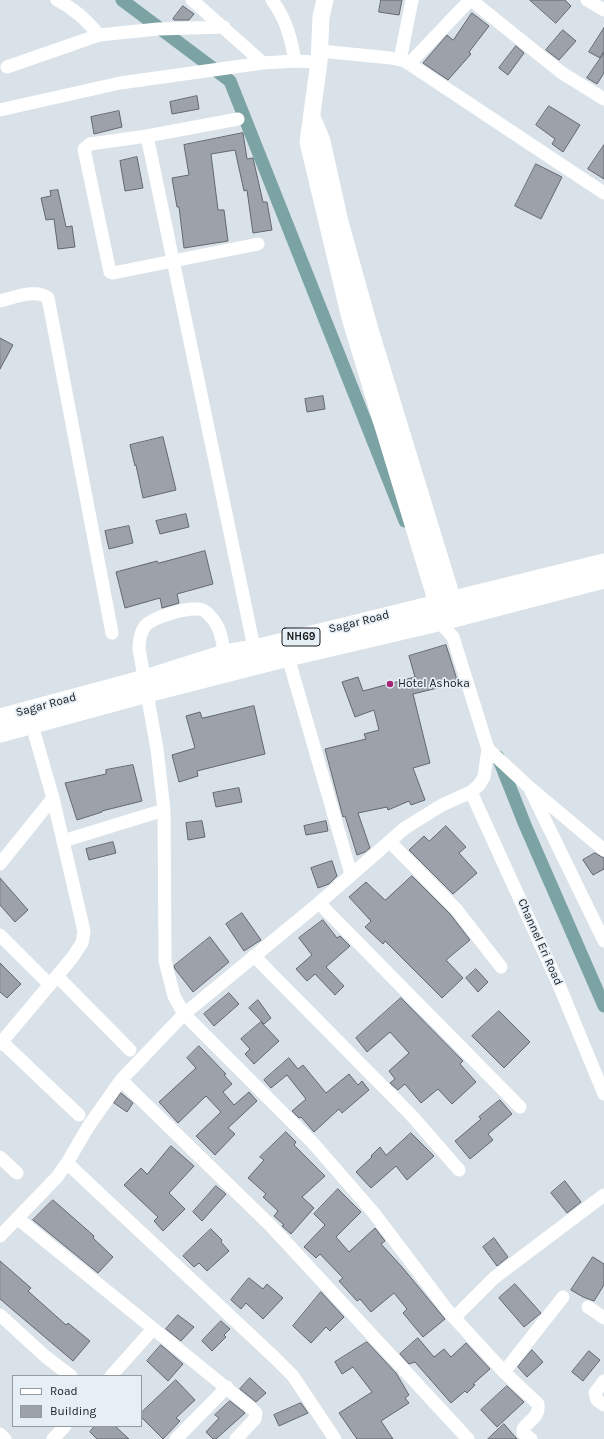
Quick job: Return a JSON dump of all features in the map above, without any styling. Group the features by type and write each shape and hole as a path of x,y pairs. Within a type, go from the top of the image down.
{"highway":[{"name":"Sagar Road","path":"256,657 288,657 447,610 530,582 604,563"},
{"name":"Sagar Road","path":"0,733 32,725 146,686 226,663 447,610 604,580"},
{"name":"Sagar Road","path":"0,718 146,686"}],"main road":[{"path":"325,0 321,17 320,57 308,142 350,318 447,610"}],"street":[{"path":"56,0 73,8 84,17 99,35"},
{"path":"192,0 263,63"},
{"path":"272,0 279,10 290,33 295,61"},
{"path":"404,62 412,0"},
{"path":"404,62 470,0 562,73 604,99"},
{"path":"587,0 604,10"},
{"path":"7,67 99,35 158,29 224,27"},
{"path":"0,110 120,83 263,63 295,61 320,57 404,62 604,193"},
{"path":"238,119 147,136 90,144 84,149 108,267 110,272 113,274 173,260 258,244"},
{"path":"147,136 256,657"},
{"path":"0,301 35,293 43,294 48,298 112,633"},
{"path":"226,663 219,630 215,621 204,611 197,609 186,610 156,618 144,628 139,642 164,810 165,961 174,996 184,1014 312,1142 373,1212 454,1318 504,1372 538,1404 539,1411 523,1429 523,1433 531,1439"},
{"path":"0,1236 57,1177 88,1127 121,1080 184,1014 319,902 405,828 442,805 471,792 484,777 488,749 453,637 458,628 447,610"},
{"path":"288,657 350,874"},
{"path":"32,725 53,798 84,931 82,943 54,981 2,1039 80,1115"},
{"path":"488,749 529,787 604,850"},
{"path":"529,787 604,941"},
{"name":"Channel Eri Road","path":"471,792 559,984 604,1094"},
{"path":"0,864 53,798"},
{"path":"63,841 164,810"},
{"path":"390,842 456,909 501,967"},
{"path":"319,902 520,1107"},
{"path":"0,935 54,981 130,1050"},
{"path":"254,956 412,1116 459,1170"},
{"path":"121,1080 270,1225 468,1439"},
{"path":"0,1157 17,1173"},
{"path":"67,1163 293,1376 335,1439"},
{"path":"454,1318 494,1278 604,1195"},
{"path":"17,1218 153,1329 227,1387 256,1413 255,1419 236,1439"},
{"path":"504,1372 563,1297"},
{"path":"588,1307 604,1318"},
{"path":"0,1315 46,1357 70,1375"},
{"path":"112,1375 153,1329"},
{"path":"604,1381 595,1393 597,1400 604,1405"},
{"path":"176,1439 227,1387"},
{"path":"53,1439 64,1427"},
{"path":"0,1434 5,1439"}],"building":[{"path":"381,0 402,0 399,15 379,12"},
{"path":"530,0 565,0 571,6 556,23"},
{"path":"183,6 194,14 189,20 174,20 173,19"},
{"path":"472,13 489,26 469,52 471,54 448,80 423,63 447,35 453,40"},
{"path":"604,28 604,51 600,58 589,52"},
{"path":"563,30 576,41 559,60 546,50"},
{"path":"516,46 524,53 508,75 499,68"},
{"path":"604,53 604,73 597,84 587,78"},
{"path":"197,96 199,109 172,114 170,102"},
{"path":"549,106 580,125 563,152 552,144 555,139 536,125"},
{"path":"119,111 122,127 94,134 91,117"},
{"path":"243,133 247,159 253,158 263,202 267,202 272,230 253,233 247,190 244,191 235,150 211,154 218,210 224,210 228,241 184,248 179,207 177,207 172,178 189,175 184,145"},
{"path":"604,145 604,179 588,169"},
{"path":"137,157 143,188 125,191 120,161"},
{"path":"536,164 562,177 541,219 515,206"},
{"path":"58,190 66,227 72,226 75,247 58,249 54,219 46,220 41,198 51,196 50,191"},
{"path":"0,338 13,345 0,369"},
{"path":"323,396 325,409 307,412 305,399"},
{"path":"163,437 176,490 143,498 130,445"},
{"path":"186,514 189,527 160,534 156,521"},
{"path":"129,526 133,543 109,549 105,531"},
{"path":"205,551 213,584 177,594 179,603 162,608 160,598 125,608 116,572 157,561 158,563"},
{"path":"446,645 458,683 413,694 430,763 413,768 425,800 411,805 409,801 388,810 387,807 358,813 370,848 357,855 345,816 343,817 325,749 366,739 364,734 379,730 374,710 355,717 342,682 358,677 363,691 415,677 409,656"},
{"path":"254,706 265,754 197,771 198,776 179,782 172,755 195,748 186,716 200,712 202,718"},
{"path":"133,765 142,801 102,811 77,820 65,783 106,774 106,770"},
{"path":"239,788 242,802 216,807 213,793"},
{"path":"202,821 205,837 188,840 186,823"},
{"path":"326,821 328,831 306,835 304,826"},
{"path":"446,826 466,847 459,853 477,873 453,894 409,850 424,836 429,841"},
{"path":"113,842 116,853 89,860 86,849"},
{"path":"595,853 604,858 604,869 593,875 583,860"},
{"path":"332,861 337,876 329,884 318,888 311,868"},
{"path":"412,876 450,914 470,940 446,960 463,978 442,998 385,941 383,944 365,927 371,921 349,897 366,882 385,900"},
{"path":"0,878 28,910 15,922 0,905"},
{"path":"242,913 261,940 244,951 226,924"},
{"path":"323,920 337,938 340,936 350,946 326,967 344,986 335,995 315,974 307,981 296,969 312,955 299,938"},
{"path":"210,937 229,962 193,992 174,966"},
{"path":"0,963 21,984 7,998 0,992"},
{"path":"476,969 488,982 478,992 466,978"},
{"path":"229,993 239,1004 214,1026 204,1014"},
{"path":"401,998 463,1061 460,1064 476,1082 452,1104 438,1089 421,1103 405,1084 398,1090 390,1083 395,1079 389,1071 409,1053 390,1032 367,1052 356,1038"},
{"path":"258,1000 271,1018 264,1024 249,1008"},
{"path":"499,1011 530,1042 504,1068 472,1036"},
{"path":"261,1022 279,1041 254,1064 245,1054 250,1049 241,1039"},
{"path":"199,1046 226,1074 224,1075 232,1084 223,1092 234,1105 249,1092 257,1101 228,1128 235,1134 215,1155 196,1136 221,1112 206,1096 178,1123 159,1102 196,1068 187,1058"},
{"path":"289,1058 298,1069 303,1065 326,1093 349,1074 358,1085 362,1081 369,1090 342,1113 339,1109 314,1132 301,1117 299,1118 292,1111 306,1099 287,1075 271,1088 264,1080"},
{"path":"121,1093 133,1103 127,1112 114,1103"},
{"path":"500,1100 512,1114 488,1134 493,1140 470,1159 455,1141 481,1119 479,1117"},
{"path":"286,1132 296,1142 294,1145 325,1176 302,1197 314,1208 291,1234 274,1216 278,1211 263,1197 266,1194 248,1178 264,1160 260,1157"},
{"path":"411,1133 434,1156 407,1180 396,1166 371,1188 356,1172 380,1147 386,1155"},
{"path":"171,1146 194,1166 169,1193 185,1209 163,1231 154,1221 158,1217 124,1185 141,1168 147,1174"},
{"path":"565,1181 581,1202 567,1213 551,1193"},
{"path":"216,1186 226,1194 202,1221 193,1212"},
{"path":"338,1189 361,1212 336,1237 349,1252 375,1228 385,1241 381,1244 445,1319 423,1337 403,1313 407,1309 394,1293 371,1312 360,1299 357,1301 339,1281 343,1278 320,1254 316,1258 304,1247 325,1225 314,1214"},
{"path":"53,1200 94,1236 93,1238 113,1257 98,1273 33,1220"},
{"path":"211,1229 222,1240 221,1242 229,1251 207,1271 199,1263 194,1267 183,1256"},
{"path":"494,1238 508,1257 497,1266 483,1247"},
{"path":"593,1257 604,1264 604,1285 594,1301 571,1290"},
{"path":"0,1261 31,1288 28,1291 66,1325 68,1323 90,1341 73,1361 0,1299"},
{"path":"249,1278 263,1289 267,1284 283,1298 263,1319 246,1303 241,1309 231,1300"},
{"path":"515,1284 541,1313 524,1327 499,1298"},
{"path":"321,1292 344,1317 330,1331 326,1327 311,1343 293,1326"},
{"path":"178,1315 194,1327 181,1341 166,1329"},
{"path":"221,1321 230,1329 224,1335 226,1337 212,1351 202,1341"},
{"path":"418,1338 434,1357 444,1349 451,1357 466,1343 490,1369 473,1384 475,1385 467,1393 465,1391 451,1403 415,1362 409,1364 400,1354"},
{"path":"367,1342 396,1373 409,1395 405,1398 409,1403 381,1421 393,1439 357,1439 339,1413 372,1392 353,1367 342,1374 335,1362"},
{"path":"161,1345 183,1364 168,1381 147,1361"},
{"path":"532,1350 543,1362 527,1377 518,1367"},
{"path":"589,1351 600,1360 583,1381 572,1372"},
{"path":"250,1378 266,1393 256,1402 240,1389"},
{"path":"176,1380 195,1400 176,1418 180,1421 163,1439 142,1418 142,1412"},
{"path":"507,1386 524,1402 497,1427 481,1410"},
{"path":"230,1401 245,1413 216,1439 213,1439 206,1432 219,1418 215,1415"},
{"path":"301,1403 308,1413 279,1426 274,1415"},
{"path":"504,1424 517,1439 488,1439"},
{"path":"94,1427 116,1427 129,1439 97,1439 90,1432"}],"waterway":[{"path":"122,0 230,81 405,521"},
{"path":"498,757 525,825 604,1006"}],"place":[{"name":"Hotel Ashoka","path":"390,684"}]}
